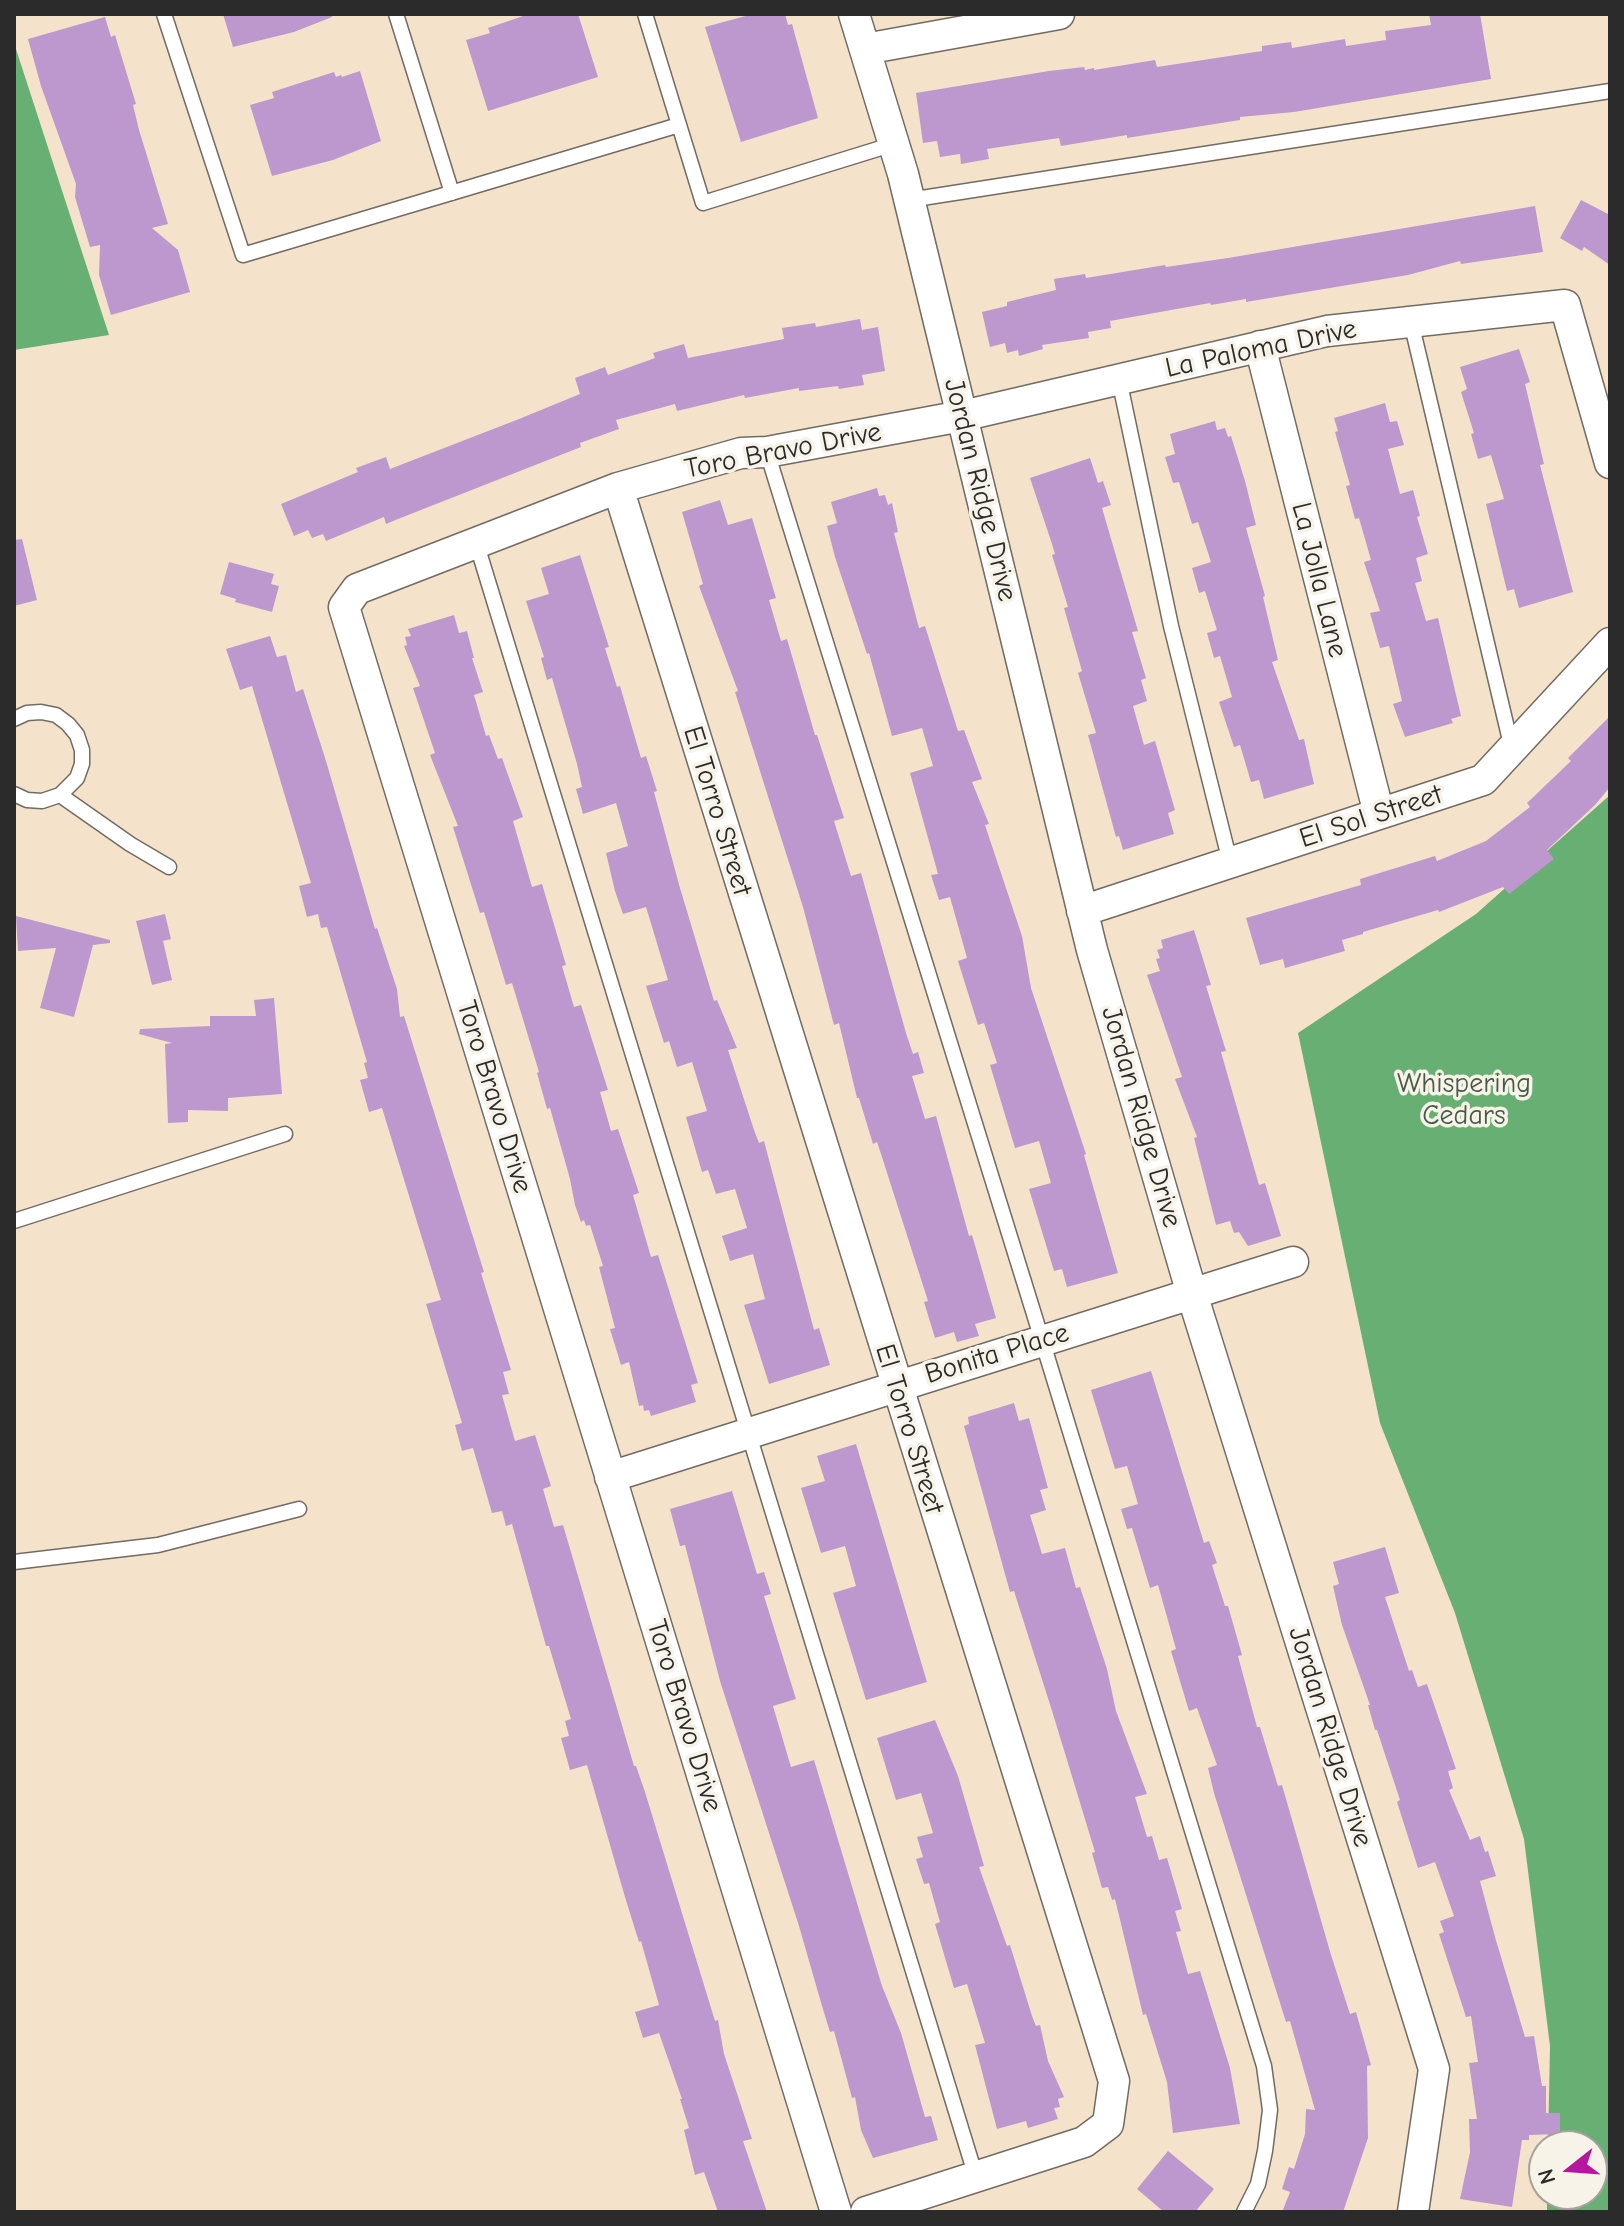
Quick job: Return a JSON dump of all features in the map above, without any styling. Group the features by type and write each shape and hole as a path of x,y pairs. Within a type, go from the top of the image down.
{"street":[{"name":"Jordan Ridge Drive","path":"854,14 909,200 1082,911 1192,1294 1434,2069 1413,2212"},
{"path":"865,49 1005,19 1059,14"},
{"name":"La Paloma Drive","path":"962,416 1327,331 1565,305 1610,463"},
{"name":"La Jolla Lane","path":"1260,346 1379,814"},
{"name":"Toro Bravo Drive","path":"836,2212 344,607 357,589 618,488 741,453 767,452 962,416"},
{"name":"El Torro Street","path":"618,488 895,1386 1114,2081 1108,2124 1084,2142 866,2212"},
{"name":"El Sol Street","path":"1082,911 1483,780 1610,643"},
{"name":"Bonita Place","path":"610,1477 1293,1262"}],"lane":[{"path":"164,14 243,255 679,125"},
{"path":"396,14 452,193"},
{"path":"645,14 703,203 894,144"},
{"path":"909,200 1610,91"},
{"path":"1411,322 1512,749"},
{"path":"1119,379 1171,626 1230,862"},
{"path":"767,452 1264,2066 1270,2110 1265,2151 1258,2184 1244,2212"},
{"path":"476,542 976,2177"},
{"path":"14,719 27,713 56,715 77,735 82,750 82,764 77,778 60,795 42,801 27,800 14,794"},
{"path":"60,795 169,867"},
{"path":"14,1221 285,1134"},
{"path":"14,1562 158,1545 299,1509"}],"green space":[{"path":"14,43 109,335 14,350"},
{"name":"Whispering Cedars","path":"1610,795 1610,2212 1547,2212 1608,2210 1608,2130 1548,2130 1550,2046 1524,1839 1455,1613 1380,1423 1298,1033 1476,914"}],"building":[{"path":"223,14 331,14 332,17 294,32 233,47"},
{"path":"529,14 578,14 598,77 488,111 466,40 490,33 488,28"},
{"path":"753,14 785,14 788,25 792,24 818,118 741,142 705,27"},
{"path":"1429,14 1480,14 1491,79 1294,112 1240,117 1240,120 1127,138 1127,135 1061,146 1059,138 987,149 989,159 961,164 960,154 940,157 937,141 923,143 916,93 1084,67 1085,70 1094,70 1155,60 1157,67 1262,51 1262,46 1291,42 1292,48 1345,39 1346,46 1386,40 1385,31 1431,25"},
{"path":"105,17 111,37 115,35 136,104 133,105 139,130 168,224 152,228 178,250 190,292 111,315 99,275 100,245 90,247 75,197 76,184 41,86 28,39"},
{"path":"360,71 381,141 333,160 272,176 250,105 274,98 272,92 334,72 336,77 342,77"},
{"path":"1581,200 1610,215 1610,265 1584,247 1582,251 1560,238"},
{"path":"1535,206 1543,252 1461,264 1460,261 1408,275 1246,302 1246,299 1210,303 1110,321 1111,328 1088,332 1089,338 1042,345 1043,349 1019,356 1018,350 1007,353 1005,343 990,347 982,312 1007,306 1007,302 1056,290 1054,279 1085,274 1086,278 1228,258"},
{"path":"860,319 862,330 878,327 885,371 862,375 864,385 799,391 799,388 745,398 744,395 677,411 675,404 616,420 619,429 580,443 581,447 386,524 384,517 326,541 323,534 312,538 308,530 294,536 281,504 358,472 356,468 386,457 390,469 580,394 575,378 605,367 608,375 655,358 653,353 684,344 688,358 784,339 782,328 815,323 816,327"},
{"path":"1519,349 1530,382 1525,384 1544,464 1540,465 1573,592 1519,608 1514,589 1507,591 1486,504 1504,499 1491,455 1478,459 1471,434 1474,433 1461,392 1467,389 1460,367"},
{"path":"1385,403 1390,422 1397,421 1404,445 1388,449 1400,494 1413,490 1428,554 1416,558 1422,581 1415,583 1426,621 1438,618 1461,716 1451,719 1453,723 1405,737 1393,704 1402,701 1389,646 1380,648 1370,613 1380,611 1364,562 1371,560 1346,486 1350,485 1334,418"},
{"path":"1215,421 1217,430 1225,428 1228,437 1231,436 1245,481 1256,525 1246,528 1265,596 1278,660 1272,662 1299,740 1304,739 1314,784 1264,799 1259,780 1251,782 1240,745 1234,747 1219,702 1232,697 1220,656 1214,658 1207,633 1217,630 1205,591 1199,593 1192,568 1211,562 1198,522 1192,524 1179,482 1173,483 1165,457 1175,454 1170,434"},
{"path":"1090,458 1098,483 1103,481 1111,505 1102,508 1138,631 1132,632 1146,678 1141,680 1147,701 1133,706 1144,745 1155,741 1175,810 1168,813 1174,834 1123,850 1119,836 1116,837 1088,735 1096,733 1078,673 1082,671 1064,608 1068,607 1052,555 1055,554 1030,478"},
{"path":"877,488 879,496 885,495 888,505 892,503 898,532 894,533 919,628 925,626 958,731 964,730 982,779 972,782 989,824 985,825 1022,936 1031,988 1086,1154 1118,1273 1067,1287 1062,1269 1054,1271 1029,1189 1051,1183 1039,1141 1015,1148 990,1065 997,1063 984,1023 978,1025 958,961 967,958 950,897 939,900 931,875 938,874 910,773 933,766 922,728 892,736 869,653 827,526 837,523 831,502"},
{"path":"720,500 728,525 752,518 776,598 769,600 781,641 787,639 815,735 844,818 834,821 851,876 861,873 906,1033 913,1054 918,1052 924,1073 912,1076 925,1119 936,1116 969,1236 972,1235 996,1318 975,1324 979,1336 957,1342 954,1332 935,1338 924,1302 928,1301 881,1154 877,1142 873,1144 857,1098 839,1023 834,1025 803,907 735,692 738,691 699,586 703,584 682,512"},
{"path":"22,539 37,600 14,606 14,540"},
{"path":"580,555 609,647 605,648 617,687 620,686 641,758 646,756 657,791 654,792 680,888 714,1001 717,1000 737,1048 728,1050 759,1143 764,1141 814,1330 819,1328 830,1365 769,1384 744,1305 765,1299 753,1254 730,1261 722,1236 747,1228 735,1189 716,1194 708,1170 702,1172 686,1117 707,1111 692,1062 677,1067 669,1041 664,1043 646,986 668,980 646,907 623,914 615,891 606,853 628,846 616,803 583,814 576,789 582,787 577,764 552,678 547,680 541,658 544,657 526,601 549,594 541,568"},
{"path":"229,562 274,574 271,584 279,586 272,612 235,602 236,599 220,594"},
{"path":"454,615 459,633 467,631 483,692 474,695 486,736 489,735 498,759 502,758 523,817 513,821 532,887 542,884 566,965 562,966 574,1007 581,1005 608,1090 600,1092 611,1131 618,1129 639,1193 633,1195 651,1257 658,1255 698,1383 691,1385 696,1402 651,1416 649,1410 644,1411 643,1405 639,1406 629,1362 621,1365 610,1329 615,1328 599,1267 603,1266 590,1225 586,1226 584,1220 581,1222 575,1205 550,1108 547,1109 512,983 506,985 484,912 480,913 453,827 458,826 430,755 435,753 413,688 420,686 404,646 407,645 405,637 411,636 408,629"},
{"path":"270,636 277,657 286,655 296,692 303,689 326,761 375,929 397,989 400,1017 404,1016 484,1272 481,1273 511,1370 503,1372 509,1394 502,1395 515,1441 535,1435 551,1486 543,1489 554,1527 563,1525 634,1766 645,1792 715,2021 718,2020 724,2054 752,2139 743,2141 767,2212 718,2212 704,2172 695,2175 684,2130 689,2128 682,2099 659,2033 643,2038 635,2012 659,2005 641,1941 587,1765 570,1770 561,1738 569,1736 565,1721 571,1719 549,1646 546,1646 512,1524 506,1526 502,1511 492,1513 473,1448 462,1451 455,1425 462,1423 426,1304 441,1300 382,1108 369,1112 360,1080 368,1078 364,1063 367,1062 327,927 321,928 318,914 307,917 299,886 311,883 252,686 240,690 226,649"},
{"path":"1610,716 1610,787 1547,850 1554,859 1509,894 1503,887 1439,912 1363,932 1342,940 1345,951 1285,968 1283,959 1260,965 1246,918 1361,885 1360,879 1435,856 1437,861 1486,841 1530,807 1527,803 1571,761 1568,758"},
{"path":"165,914 171,939 163,941 172,980 152,985 136,921"},
{"path":"16,916 110,940 110,943 93,945 74,1017 40,1008 56,948 18,951"},
{"path":"1194,930 1211,985 1206,986 1226,1051 1221,1052 1259,1185 1265,1183 1281,1236 1248,1246 1239,1232 1234,1233 1230,1221 1216,1225 1194,1138 1197,1137 1175,1079 1182,1077 1147,975 1160,971 1156,959 1160,958 1157,950 1163,948 1161,940"},
{"path":"274,998 282,1094 228,1098 228,1111 188,1110 188,1122 168,1123 165,1044 172,1043 139,1034 140,1029 210,1026 210,1016 256,1016 254,1000"},
{"path":"1151,1371 1204,1543 1209,1541 1217,1563 1212,1565 1242,1655 1238,1656 1257,1727 1260,1727 1278,1786 1282,1785 1331,1955 1350,2014 1356,2012 1371,2065 1367,2066 1368,2138 1343,2212 1282,2212 1290,2192 1282,2189 1289,2167 1294,2169 1305,2134 1306,2109 1315,2110 1290,2021 1286,2022 1214,1793 1208,1768 1217,1765 1197,1708 1189,1711 1171,1651 1176,1649 1158,1585 1150,1588 1132,1528 1127,1529 1121,1509 1138,1504 1127,1466 1115,1469 1091,1390"},
{"path":"1014,1403 1019,1421 1029,1418 1048,1488 1040,1490 1046,1510 1030,1515 1042,1554 1065,1548 1076,1588 1080,1587 1107,1669 1116,1711 1147,1794 1135,1797 1147,1837 1152,1836 1159,1860 1167,1858 1182,1909 1175,1911 1181,1931 1176,1932 1188,1974 1200,1971 1230,2068 1240,2124 1173,2133 1167,2082 1146,2014 1143,2015 1115,1899 1112,1900 1108,1887 1102,1888 1092,1853 1095,1852 1014,1591 1010,1592 964,1426 969,1424 968,1417"},
{"path":"856,1444 927,1682 866,1700 833,1593 856,1586 845,1546 821,1553 801,1488 825,1481 817,1456"},
{"path":"732,1491 757,1574 764,1572 771,1594 764,1596 796,1699 773,1706 791,1767 814,1760 882,1986 901,2033 925,2117 931,2116 938,2140 873,2158 861,2130 855,2097 852,2098 834,2031 830,2032 720,1681 685,1545 680,1546 670,1509"},
{"path":"1385,1547 1399,1593 1385,1597 1409,1671 1412,1670 1418,1687 1427,1684 1456,1769 1448,1771 1453,1788 1449,1790 1470,1840 1480,1836 1496,1876 1480,1881 1495,1937 1525,2037 1534,2036 1542,2086 1546,2086 1546,2113 1560,2113 1560,2130 1528,2130 1528,2140 1522,2140 1512,2207 1460,2199 1470,2152 1469,2119 1477,2119 1469,2063 1478,2062 1471,2016 1466,2017 1439,1934 1444,1932 1440,1921 1454,1916 1435,1862 1418,1868 1397,1802 1400,1800 1342,1625 1333,1586 1339,1584 1333,1562"},
{"path":"935,1720 958,1776 984,1866 979,1867 1007,1946 1010,1945 1032,2016 1036,2026 1040,2025 1048,2061 1064,2097 1058,2099 1060,2107 1054,2108 1058,2119 1028,2128 1026,2121 997,2129 975,2045 985,2043 967,1984 954,1988 935,1924 940,1922 929,1883 924,1884 916,1859 923,1857 917,1837 933,1833 921,1793 896,1800 877,1738"},
{"path":"1168,2151 1214,2189 1195,2212 1164,2212 1137,2189"}]}
